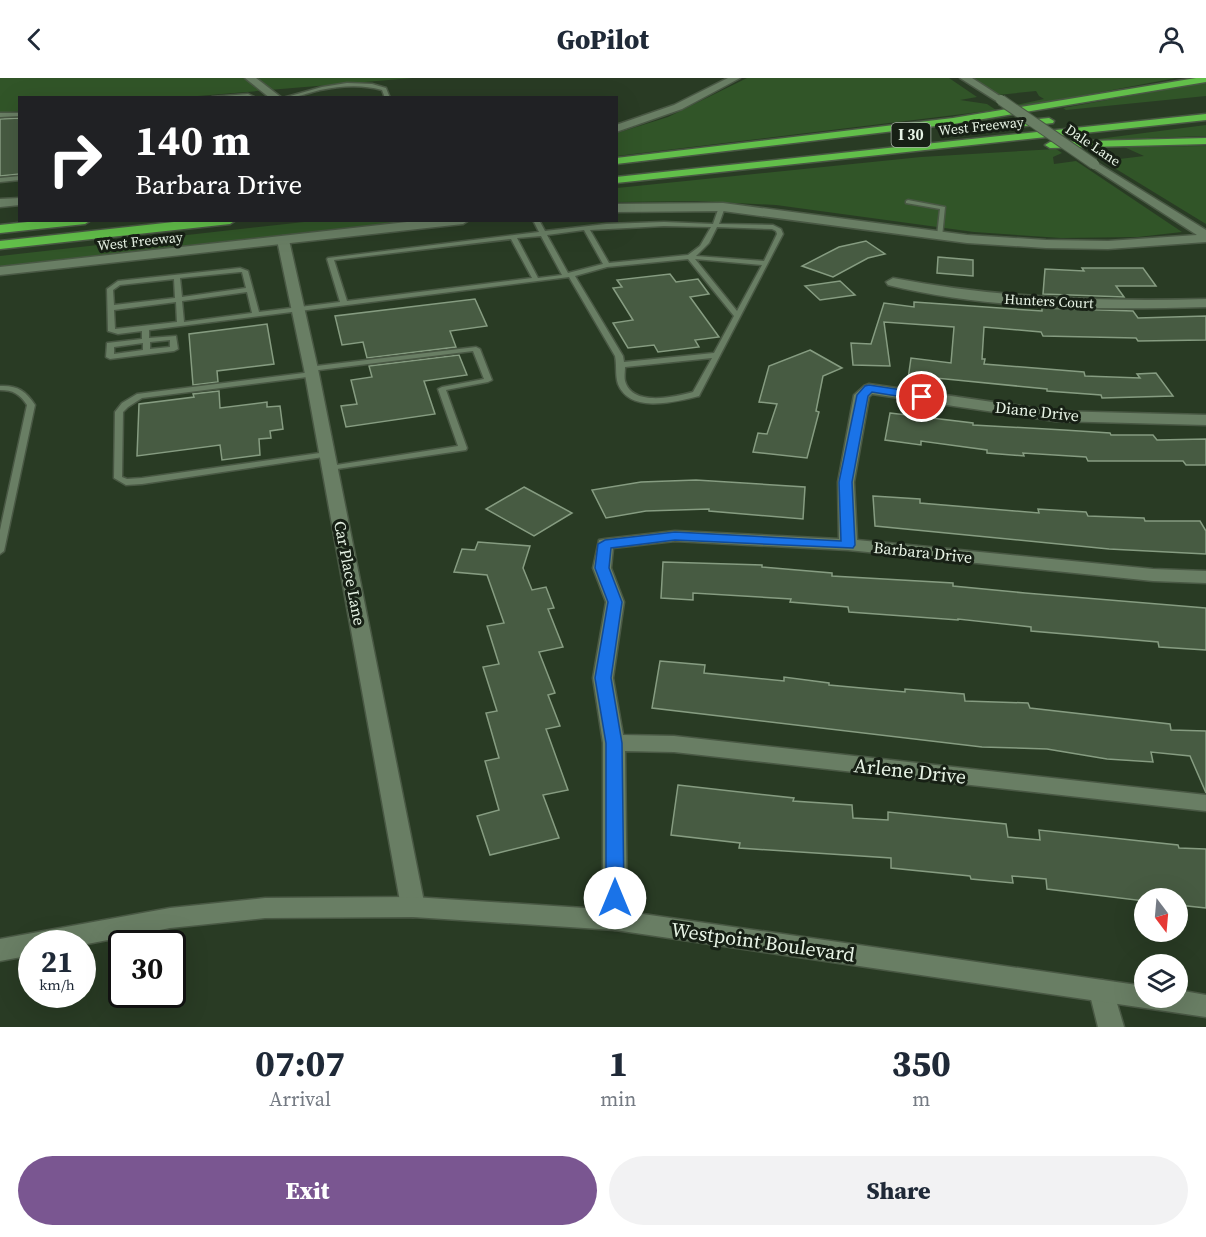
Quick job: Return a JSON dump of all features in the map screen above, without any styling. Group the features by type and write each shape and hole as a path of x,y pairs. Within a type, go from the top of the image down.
{"highway":[{"path":"618,162 953,121 1206,79"},
{"path":"1144,112 1196,106"},
{"name":"West Freeway","path":"618,180 1206,117"},
{"name":"West Freeway","path":"618,162 1062,120"},
{"path":"1018,137 1071,137 1206,122"},
{"path":"860,154 1206,141"},
{"path":"0,220 18,219"},
{"name":"West Freeway","path":"0,229 66,222"},
{"name":"West Freeway","path":"0,244 213,222"},
{"path":"0,252 108,238 145,230"}],"street":[{"path":"250,78 273,95"},
{"path":"618,128 678,107 735,78"},
{"name":"Dale Lane","path":"965,78 1206,236"},
{"path":"0,203 18,201"},
{"path":"618,208 722,207 940,236 1056,244 1108,245 1206,236"},
{"name":"West Freeway","path":"0,271 445,222"},
{"name":"Car Place Lane","path":"283,240 312,371 412,907"},
{"name":"Hunters Court","path":"893,282 931,290 1000,298 1089,304 1206,303"},
{"name":"Diane Drive","path":"848,545 846,482 862,395 869,389 1055,416 1206,420"},
{"name":"Barbara Drive","path":"614,743 603,678 615,602 602,568 605,544 675,536 848,545 1153,575 1206,577"},
{"path":"614,743 615,920"},
{"name":"Arlene Drive","path":"614,743 674,744 1206,803"},
{"name":"Westpoint Boulevard","path":"96,932 170,918 265,908 412,907 615,920 1206,1006"},
{"name":"Westpoint Boulevard","path":"0,950 18,947"},
{"path":"1102,991 1111,1027"}],"lane":[{"path":"293,96 319,89 365,85 384,89 387,96"},
{"path":"0,115 18,114"},
{"path":"0,180 18,178"},
{"path":"908,202 943,208 940,236"},
{"path":"690,257 700,252 715,226 722,207"},
{"path":"344,303 330,259 544,234 586,228 664,224 773,227 779,230 780,234 696,394 654,402 635,398 623,388 619,356 569,276 544,234 537,222"},
{"path":"586,228 607,265"},
{"path":"513,237 536,280"},
{"path":"690,257 737,315"},
{"path":"256,314 245,271 240,270 118,284 110,289 112,331 181,324 569,276 607,265 690,257 766,262"},
{"path":"177,276 181,324"},
{"path":"110,308 250,290"},
{"path":"145,328 147,352"},
{"path":"174,337 174,349 147,352 110,357 110,345 174,337"},
{"path":"476,349 488,380 442,389 463,448 329,461 126,482 118,478 119,412 131,400 140,396 476,349"},
{"path":"621,365 717,355"},
{"path":"0,388 11,387 23,392 32,405 0,551"}],"green space":[{"path":"0,78 413,78 198,96 18,96 18,111 0,113"},
{"path":"747,78 949,78 977,97 960,100 987,104 996,110 618,156 618,133 668,117"},
{"path":"973,78 1176,78 1022,107 1016,105 1044,99 1036,91 998,95"},
{"path":"1206,82 1206,96 1066,110 1063,108"},
{"path":"1206,125 1206,136 1090,140"},
{"path":"1206,146 1206,224 1103,161 1144,156 1124,147"},
{"path":"1056,149 1062,153 1053,157 1054,164 1076,161 1182,232 1138,237 1061,238 974,232 776,205 697,201 618,202 618,188 921,157"},
{"path":"304,222 425,222 0,268 0,256"}],"building":[{"path":"18,118 18,174 0,176 0,119"},
{"path":"866,241 885,254 868,258 833,277 802,266 839,247"},
{"path":"938,257 973,260 973,276 937,273"},
{"path":"1082,268 1143,268 1156,286 1116,286 1124,297 1043,294 1045,269 1084,271"},
{"path":"670,274 676,282 698,279 709,294 690,297 719,337 695,340 699,347 658,352 654,345 628,348 613,323 633,320 613,288 622,287 617,280"},
{"path":"840,281 855,295 820,300 805,286"},
{"path":"475,299 487,326 450,331 456,347 367,358 363,342 342,345 335,316"},
{"path":"914,302 1042,311 1042,308 1133,311 1138,318 1206,316 1206,340 1138,341 1136,338 1043,336 1041,332 984,327 982,359 985,359 984,364 1084,372 1085,376 1140,378 1137,374 1156,373 1173,396 1102,398 1101,395 936,378 936,382 908,379 911,358 951,363 954,327 884,322 890,366 853,365 851,343 871,344 884,303 914,307"},
{"path":"267,324 274,364 217,371 218,382 193,385 189,334"},
{"path":"810,350 842,368 823,376 816,411 819,412 807,458 753,452 758,433 767,434 777,404 759,402 769,366"},
{"path":"459,355 467,375 424,381 435,414 346,427 341,406 357,404 351,380 372,377 369,366"},
{"path":"219,391 220,408 267,402 267,407 280,406 283,429 270,431 271,438 259,439 260,455 222,460 220,445 137,456 139,404 194,397 193,394"},
{"path":"890,413 973,423 973,425 1110,433 1111,435 1153,435 1157,440 1206,439 1206,465 1186,465 1183,461 1088,461 1086,457 987,453 987,450 921,441 921,445 885,440"},
{"path":"696,480 805,487 803,519 709,511 709,509 646,511 606,518 592,490 641,482"},
{"path":"524,487 572,513 534,536 486,509"},
{"path":"873,496 920,499 920,503 1039,513 1038,509 1086,512 1088,516 1144,518 1145,521 1200,521 1206,531 1206,554 1109,549 875,526"},
{"path":"478,542 530,546 523,568 532,590 546,587 554,608 548,609 563,647 539,652 555,693 548,695 560,726 546,729 568,790 543,795 559,838 490,855 477,816 499,810 485,761 499,758 486,713 497,711 483,667 499,664 487,626 504,623 487,575 454,572 462,549 475,550"},
{"path":"663,562 762,565 762,567 832,573 832,576 953,583 953,586 1206,608 1206,650 1159,647 1158,642 1031,631 1031,627 958,619 849,612 848,607 790,602 791,599 693,593 693,600 661,598"},
{"path":"660,661 705,665 704,673 784,681 784,677 829,683 829,685 905,692 905,689 964,694 965,701 1028,703 1030,708 1170,724 1171,730 1206,731 1206,793 1190,756 1151,752 1153,762 1107,759 1047,749 982,747 652,708"},
{"path":"678,785 794,798 793,801 852,805 853,818 888,820 888,812 1006,824 1008,837 1040,840 1039,830 1178,845 1179,848 1206,849 1206,908 1188,906 1188,888 1134,888 1134,900 1047,889 1046,879 1012,876 1013,883 971,879 970,876 891,868 891,858 739,848 740,843 671,835"}],"route":[{"path":"615,898 614,743 603,678 615,602 602,568 605,544 675,536 848,545 846,482 862,395 869,389 922,397"}]}
